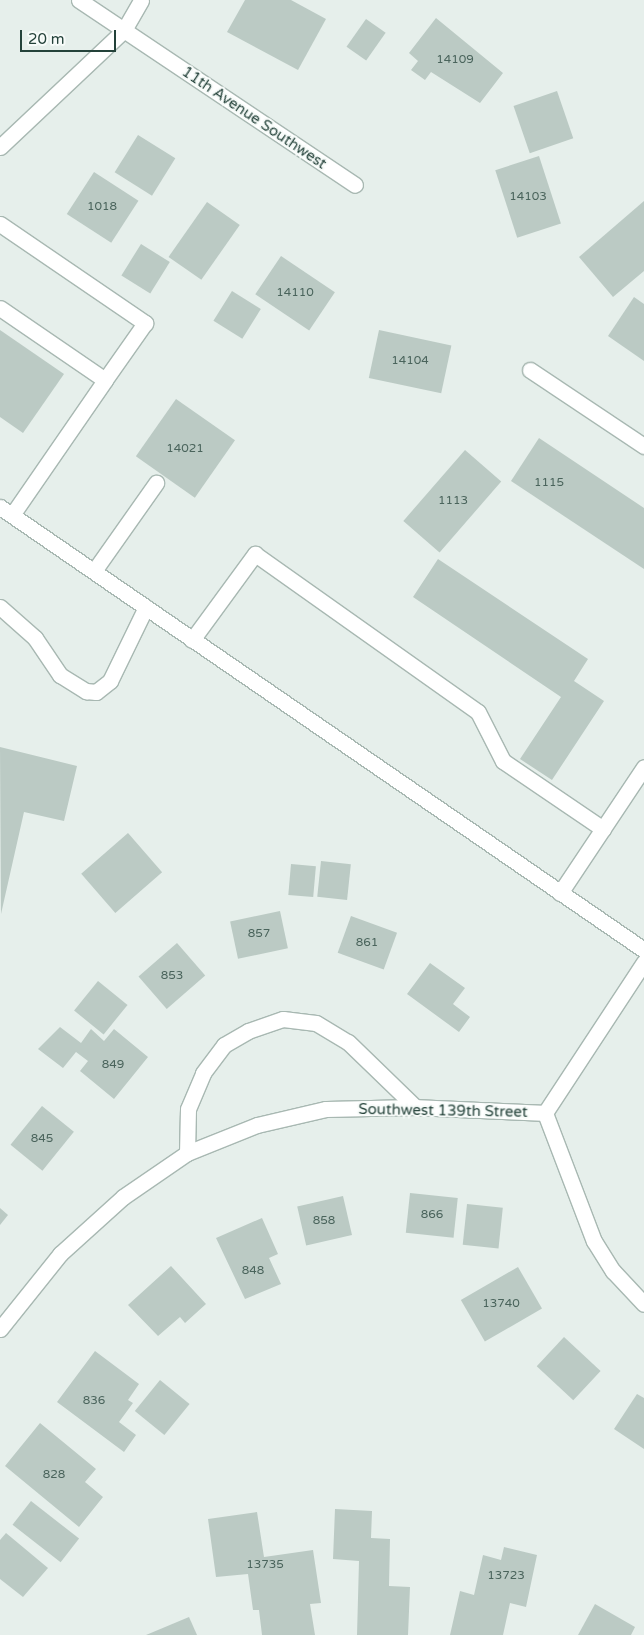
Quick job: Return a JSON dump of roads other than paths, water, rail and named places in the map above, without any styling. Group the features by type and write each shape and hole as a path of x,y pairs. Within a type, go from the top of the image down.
{"street":[{"name":"11th Avenue Southwest","path":"79,0 355,185"},
{"path":"0,147 124,30 141,0"},
{"path":"0,224 145,323 106,380 6,511 644,950"},
{"path":"0,308 106,380"},
{"path":"530,370 644,446"},
{"path":"94,571 156,483"},
{"path":"192,640 255,554 478,712 503,761 602,829"},
{"path":"0,607 35,638 60,674 86,691 96,692 110,681 146,607"},
{"path":"560,893 644,767"},
{"path":"644,962 545,1113 594,1241 613,1271 644,1304"},
{"path":"186,1153 188,1109 203,1072 224,1045 248,1031 283,1019 316,1023 348,1042 415,1107"},
{"name":"Southwest 139th Street","path":"0,1329 60,1254 123,1196 186,1153 256,1126 326,1109 415,1107 545,1113"}]}
